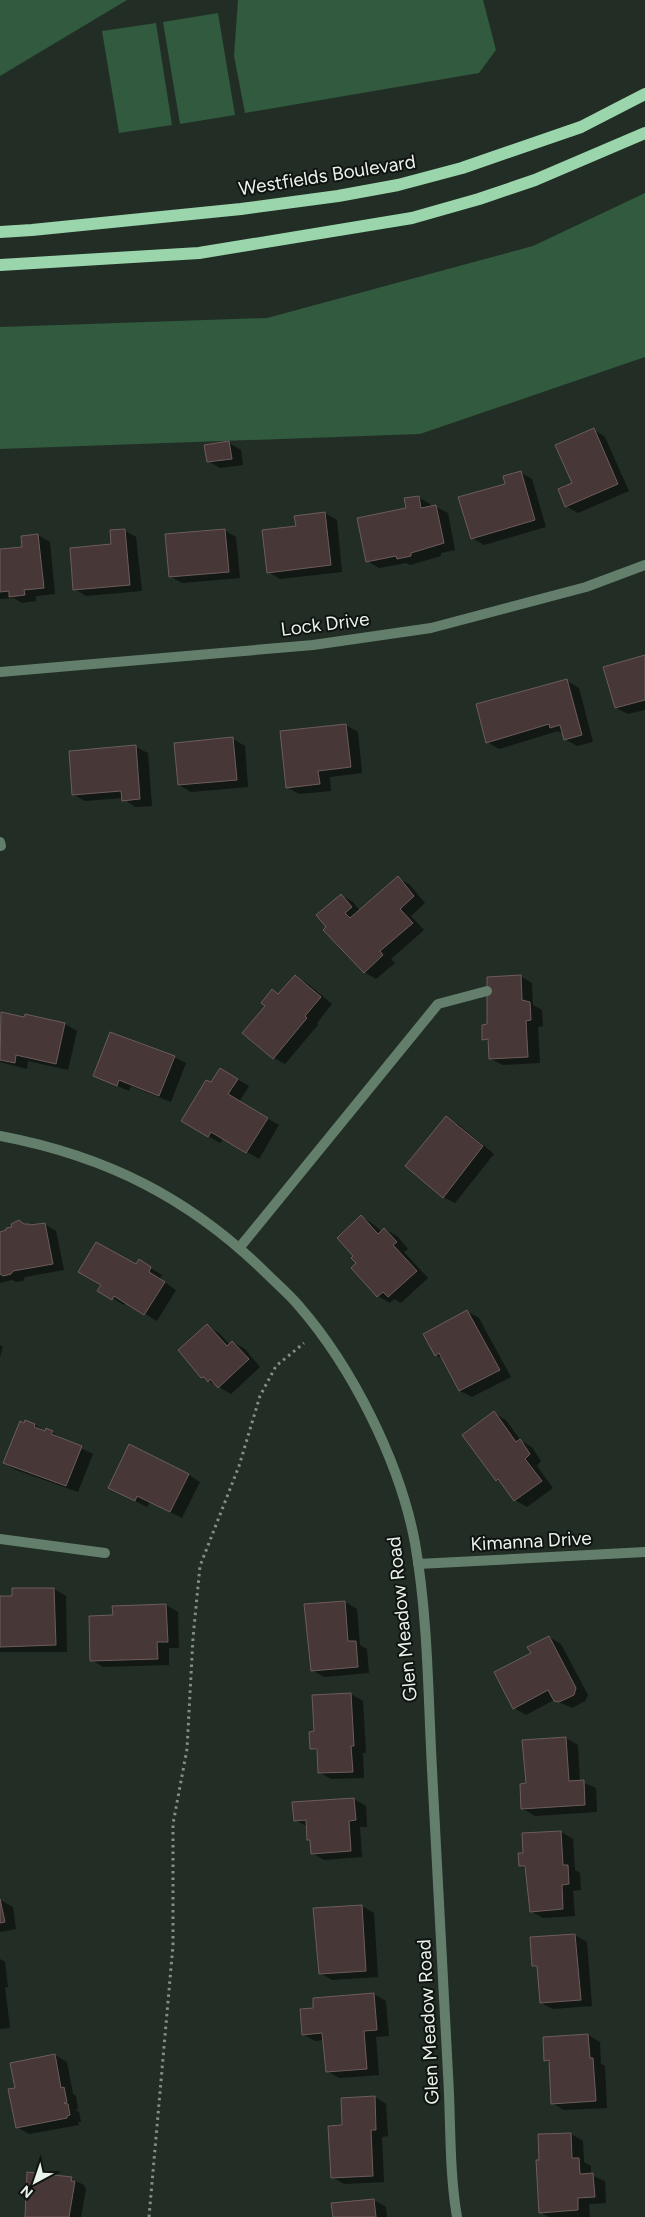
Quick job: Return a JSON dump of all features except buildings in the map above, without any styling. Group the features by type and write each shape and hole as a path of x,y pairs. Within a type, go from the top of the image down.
{"main road":[{"name":"Westfields Boulevard","path":"0,232 240,209 338,196 398,185 462,168 581,127 645,94"},
{"path":"0,265 199,253 412,218 479,199 534,180 645,133"}],"street":[{"name":"Lock Drive","path":"0,672 313,645 431,628 586,587 645,565"},
{"path":"240,1247 438,1004 487,991"},
{"name":"Glen Meadow Road","path":"0,1136 42,1144 78,1155 124,1173 168,1197 240,1247 298,1305 319,1331 358,1390 395,1471 414,1538 425,1645 457,2217"},
{"path":"0,1539 105,1553"},
{"name":"Kimanna Drive","path":"418,1564 645,1552"}],"path":[{"path":"149,2217 173,1944 173,1824 187,1750 193,1638 200,1566 240,1466 260,1396 276,1366 319,1331"}],"green space":[{"path":"0,0 127,0 0,76"},
{"path":"238,0 483,0 496,50 479,73 245,113 234,56"},
{"path":"218,13 235,115 180,124 163,22"},
{"path":"156,23 172,125 119,133 102,31"},
{"path":"645,193 645,357 420,434 0,449 0,327 267,318 533,246"}]}
